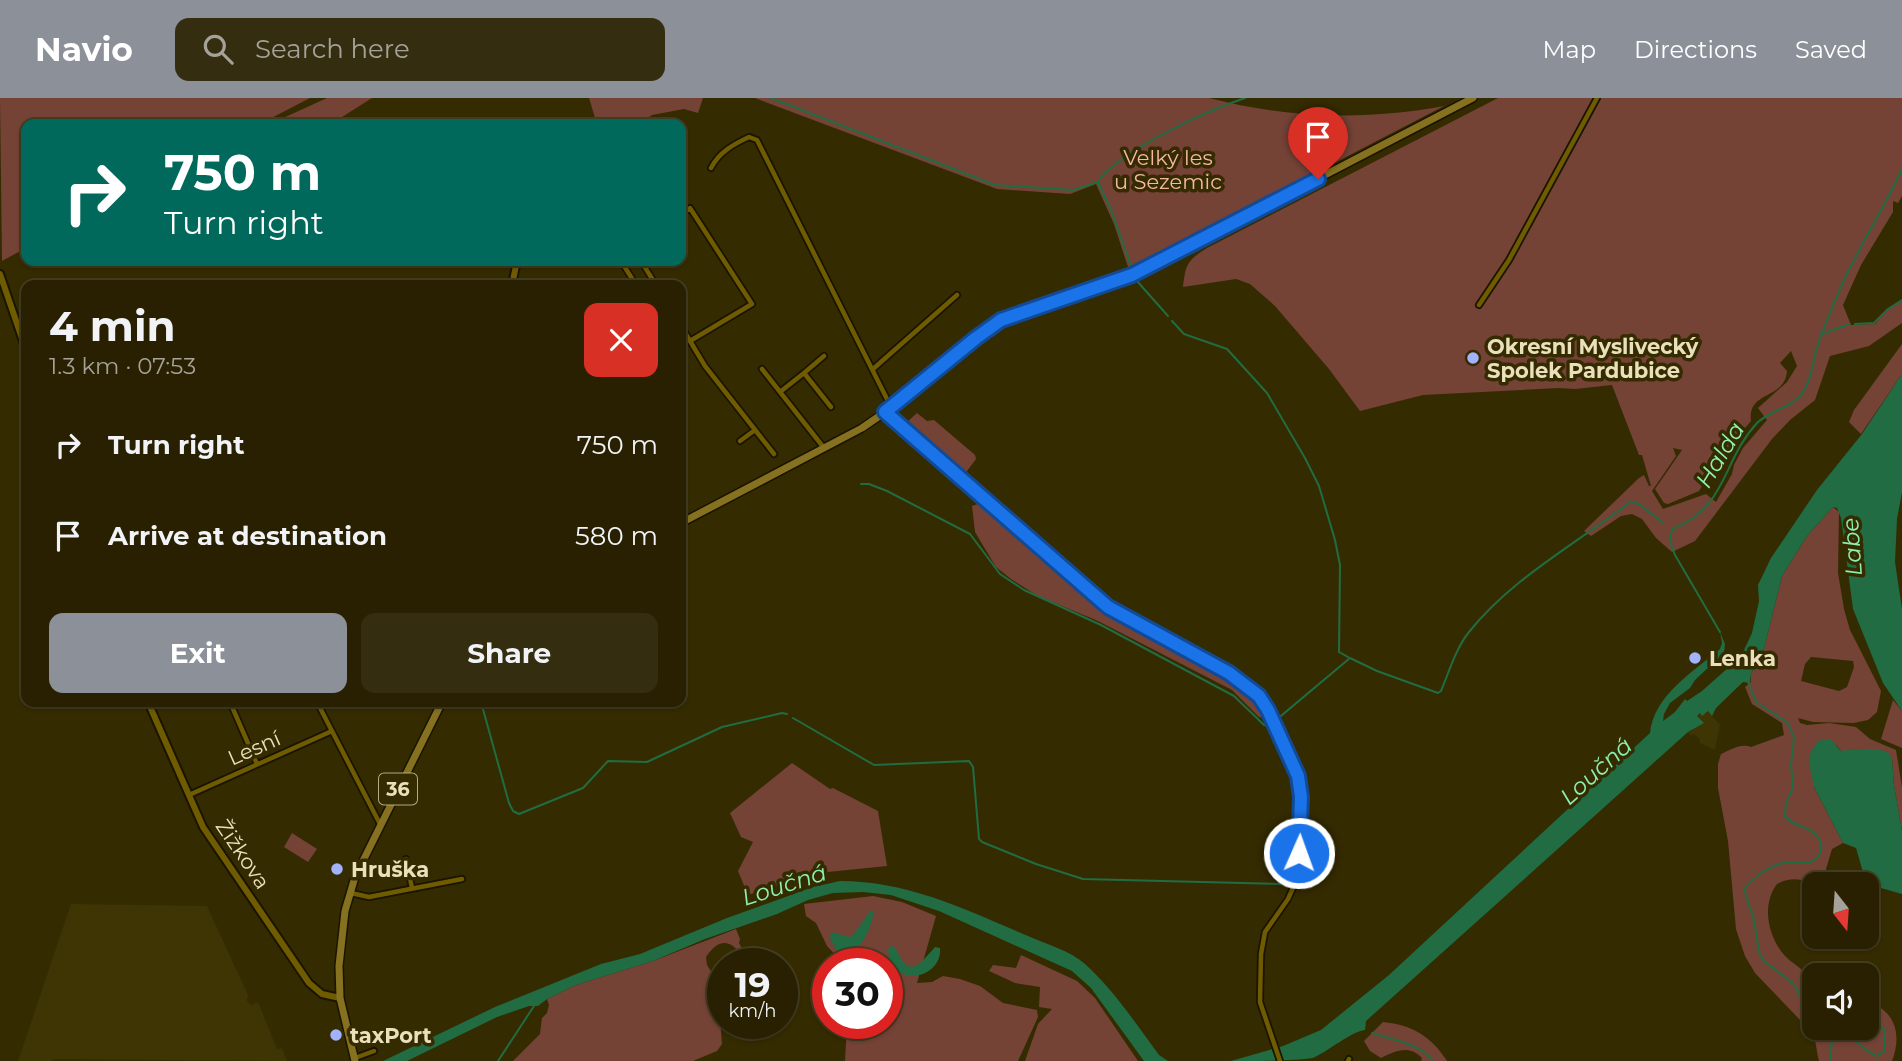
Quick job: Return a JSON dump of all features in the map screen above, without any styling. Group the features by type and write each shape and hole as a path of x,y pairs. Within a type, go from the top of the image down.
{"main road":[{"path":"686,520 862,428 1001,320 1144,269 1473,98"},
{"name":"36","path":"355,1059 340,998 341,946 350,893 380,825 439,707"}],"street":[{"path":"1479,305 1509,260 1597,98"},
{"path":"711,168 716,159 736,144 749,137 757,140 873,369 888,410 1108,607 1229,673 1259,696 1298,776 1301,797 1297,879 1288,899 1265,932 1261,954 1260,1002 1280,1061"},
{"path":"686,211 690,208 752,304 690,341"},
{"path":"0,274 21,335"},
{"path":"873,369 957,295"},
{"path":"686,334 705,366 774,454"},
{"path":"780,392 824,356"},
{"path":"762,369 824,448"},
{"path":"804,373 831,407"},
{"path":"740,441 755,430"},
{"name":"Žižkova","path":"150,707 203,827 309,982 322,994 340,998"},
{"path":"232,707 257,764"},
{"path":"320,707 380,825"},
{"name":"Lesní","path":"189,795 332,732"},
{"path":"406,859 412,888"},
{"path":"350,893 369,897 462,879"},
{"path":"355,1059 374,1051"}],"shaded area":[{"path":"1708,711 1720,725 1715,750 1700,743 1699,738 1688,732 1692,731 1699,720 1696,716"},
{"path":"71,904 207,906 248,995 247,1001 251,1005 258,1002 277,1049 282,1048 287,1061 18,1061"}],"green space":[{"path":"0,98 310,98 270,119 21,119 21,251 2,261"},
{"path":"327,98 372,98 339,119 281,119"},
{"path":"589,98 703,98 698,113 684,109 652,115 647,119 595,119"},
{"name":"Velký les u Sezemic","path":"755,98 1209,98 1267,110 1326,115 1384,114 1444,106 1129,270 1114,224 1096,184 1070,194 997,189"},
{"path":"1498,98 1902,98 1902,196 1898,203 1893,201 1893,212 1861,265 1843,305 1851,325 1875,324 1888,309 1902,300 1902,323 1869,346 1830,356 1815,400 1772,439 1695,541 1672,552 1656,538 1642,519 1632,514 1621,516 1591,536 1584,531 1639,478 1644,475 1651,486 1642,455 1639,455 1612,385 1423,395 1360,411 1329,369 1275,306 1250,284 1236,279 1183,287 1189,263 1207,248","holes":["1791,351 1797,366 1787,382 1758,408 1767,420 1743,448 1716,502 1706,494 1663,509 1652,491 1676,456 1673,448 1682,450 1655,489 1664,503 1668,504 1699,491 1719,459 1751,421 1751,411 1755,404 1780,387 1785,380 1787,371 1780,363"]},
{"path":"1902,344 1902,374 1861,434 1849,422 1854,410"},
{"path":"917,413 927,421 934,420 975,455 976,459 967,471 966,479 906,426"},
{"path":"981,503 1103,610 1204,661 1237,681 1260,702 1268,719 1259,717 1232,690 1098,621 1038,596 1011,579 996,567 975,532 972,506"},
{"path":"1833,507 1839,512 1838,573 1844,609 1850,630 1881,691 1877,712 1868,720 1854,723 1813,722 1798,718 1800,723 1807,725 1829,723 1856,727 1870,739 1896,750 1902,787 1902,831 1892,759 1880,752 1842,752 1836,745 1814,787 1843,843 1832,849 1826,872 1802,872 1802,880 1787,880 1777,884 1769,901 1768,911 1774,940 1785,956 1802,971 1802,1022 1755,973 1745,956 1736,929 1728,841 1718,788 1718,764 1721,754 1784,735 1782,723 1752,704 1745,687 1751,682 1751,673 1762,657 1782,576 1807,536","holes":["1811,657 1853,661 1854,667 1847,687 1839,691 1801,681 1805,664"]},
{"path":"1893,700 1902,711 1902,748 1881,739"},
{"path":"792,763 830,789 833,788 878,811 887,866 818,873 748,895 738,871 753,842 741,837 730,813"},
{"path":"292,833 317,849 308,862 284,847"},
{"path":"873,896 902,902 936,916 917,983 932,982 943,976 960,979 980,986 1003,1003 1037,1010 1038,1017 1018,1061 845,1061 846,1039 903,1039 903,948 829,948 816,923 806,916 804,904"},
{"path":"736,929 742,948 723,943 714,948 707,948 707,1039 722,1039 722,1044 717,1051 693,1061 513,1061 540,1034 542,1018 549,1005 547,999 576,985 653,961"},
{"path":"1021,955 1077,981 1095,998 1138,1061 1025,1061 1038,1024 1052,1009 1039,1007 1040,987 1015,983 989,971 993,965 1016,968"},
{"path":"1879,1006 1894,1025 1896,1042 1892,1061 1819,1061 1815,1040 1879,1040"},
{"path":"1383,1022 1420,1033 1447,1061 1421,1061 1422,1058 1417,1054 1407,1050 1381,1058 1370,1051 1364,1041"}],"water":[{"name":"Labe","path":"1902,374 1902,492 1897,519 1895,562 1902,609 1902,711 1883,683 1853,609 1841,518 1837,508 1833,507 1807,536 1782,576 1762,657 1751,673 1750,683 1743,682 1716,708 1712,716 1708,711 1702,716 1700,713 1697,716 1704,723 1688,732 1366,1021 1365,1030 1353,1034 1313,1058 1231,1061 1283,1046 1321,1030 1389,975 1650,733 1659,707 1676,685 1720,649 1720,632 1725,644 1724,653 1690,688 1670,703 1663,721 1675,712 1685,699 1687,701 1702,691 1738,659 1752,633 1759,601 1758,585 1771,558 1817,490 1862,434"},
{"path":"1831,740 1841,751 1882,750 1888,752 1892,759 1902,831 1902,894 1880,888 1880,872 1863,872 1856,848 1843,843 1814,787 1809,763 1810,754 1817,742"},
{"name":"Loučná","path":"840,881 890,886 937,899 1073,955 1106,985 1159,1055 1168,1061 1144,1061 1091,988 1072,971 939,911 891,895 863,892 833,893 808,900 653,961 576,985 538,1006 529,1006 497,1017 407,1061 383,1061 495,1007 601,964 640,954 727,918 813,887"},
{"path":"871,910 874,913 868,932 856,948 835,948 830,939 831,932 849,937"},
{"path":"935,947 940,948 934,967 926,973 903,973 903,961 909,967 914,966 924,960"}],"waterway":[{"path":"771,98 995,185 1073,190 1098,182 1131,266"},
{"path":"1098,181 1126,156 1166,132 1245,98"},
{"name":"Halda","path":"1720,632 1675,555 1671,532 1705,508 1715,495 1745,438 1757,423 1802,394 1809,380 1819,340 1840,289 1902,169"},
{"path":"1137,281 1168,316"},
{"path":"1855,324 1874,323 1902,300"},
{"path":"1172,321 1184,334 1227,349 1267,393 1305,458 1319,486 1335,540 1340,565 1339,652 1348,657"},
{"path":"1822,334 1849,324"},
{"path":"861,484 887,491 970,534 1000,574 1024,590 1101,625 1234,696 1264,725 1269,726"},
{"path":"793,718 874,765 969,761 973,767 979,839 1036,864 1083,879 1288,883 1296,793 1269,726 1350,658 1377,671 1438,693 1464,638 1505,595 1545,562 1630,502 1639,504 1663,523"},
{"path":"1748,682 1756,702 1788,723 1794,738 1791,764 1793,788 1786,803 1785,816 1812,832 1821,844 1814,860 1773,866 1744,889 1754,920 1759,952 1764,961 1795,985 1802,1001"},
{"path":"482,707 509,803 513,811 519,814 583,788 608,761 647,762 722,727 787,714"},
{"path":"498,1061 534,1006"},
{"path":"1855,1040 1877,1056 1885,1051 1885,1031 1879,1022"},
{"path":"1372,1033 1413,1046 1433,1061"},
{"path":"1831,1061 1830,1046 1835,1040"}],"place":[{"name":"Okresní Myslivecký Spolek Pardubice","path":"1473,358"},
{"name":"Lenka","path":"1695,658"},
{"name":"Hruška","path":"337,869"},
{"name":"taxPort","path":"336,1035"}],"route":[{"path":"1299,853 1301,787 1268,710 1259,696 1229,673 1108,607 885,412 1001,320 1132,275 1318,179"}]}
